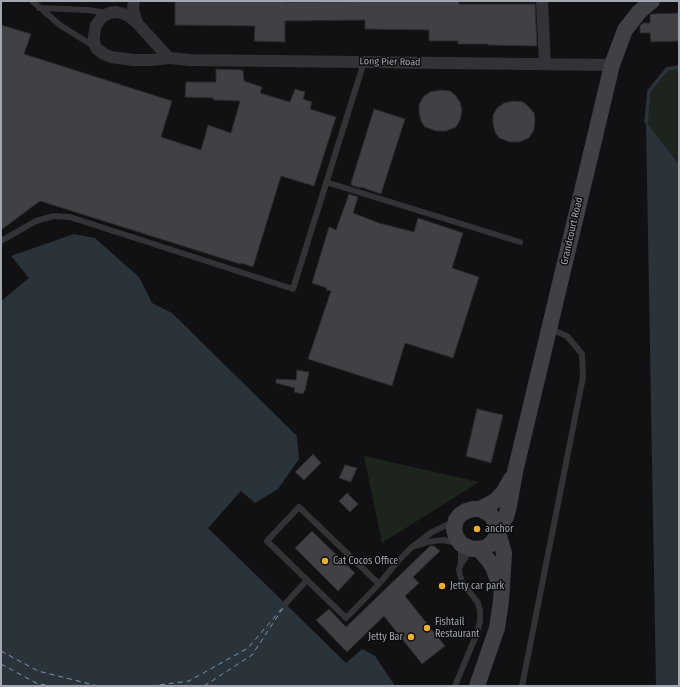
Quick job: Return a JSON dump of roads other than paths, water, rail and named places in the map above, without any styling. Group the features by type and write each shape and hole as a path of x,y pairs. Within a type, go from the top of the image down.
{"street":[{"path":"134,1 134,10 137,23"},
{"path":"542,1 545,64"},
{"name":"Grandcourt Road","path":"515,472 612,65 625,30 639,12 652,1"},
{"path":"97,49 94,43 96,25 102,17 109,13 116,12 130,17 137,23 169,58"},
{"name":"Long Pier Road","path":"97,49 104,54 121,59 151,60 169,58 190,60 612,65"},
{"path":"501,601 501,589 489,560 456,537 454,528 456,520 466,511 480,509 491,504 509,485 515,472"},
{"path":"470,547 485,548 496,538 498,529 506,517 515,472"},
{"path":"477,686 497,628 501,601 504,553 495,522 491,515 480,509"}],"lane":[{"path":"32,1 60,25 97,49"},
{"path":"39,8 88,10 109,13"},
{"path":"1,241 36,221 54,216 70,217 293,290 364,62"},
{"path":"326,182 520,242"},
{"path":"522,686 583,377 582,354 567,336 549,329"},
{"path":"379,584 299,507 267,541 346,618 379,584 412,547 432,532 456,520"},
{"path":"412,547 428,542 443,540 470,547"},
{"path":"456,686 477,633 480,621 478,603 462,582 459,568 470,547"},
{"path":"461,564 470,547"},
{"path":"285,604 307,580"}],"waterway":[{"path":"646,122 649,91 667,69 679,67"}],"place":[{"name":"anchor","path":"477,529"},
{"name":"Cat Cocos Office","path":"325,561"},
{"name":"Jetty car park","path":"442,586"},
{"name":"Fishtail Restaurant","path":"427,628"},
{"name":"Jetty Bar","path":"411,637"}]}
